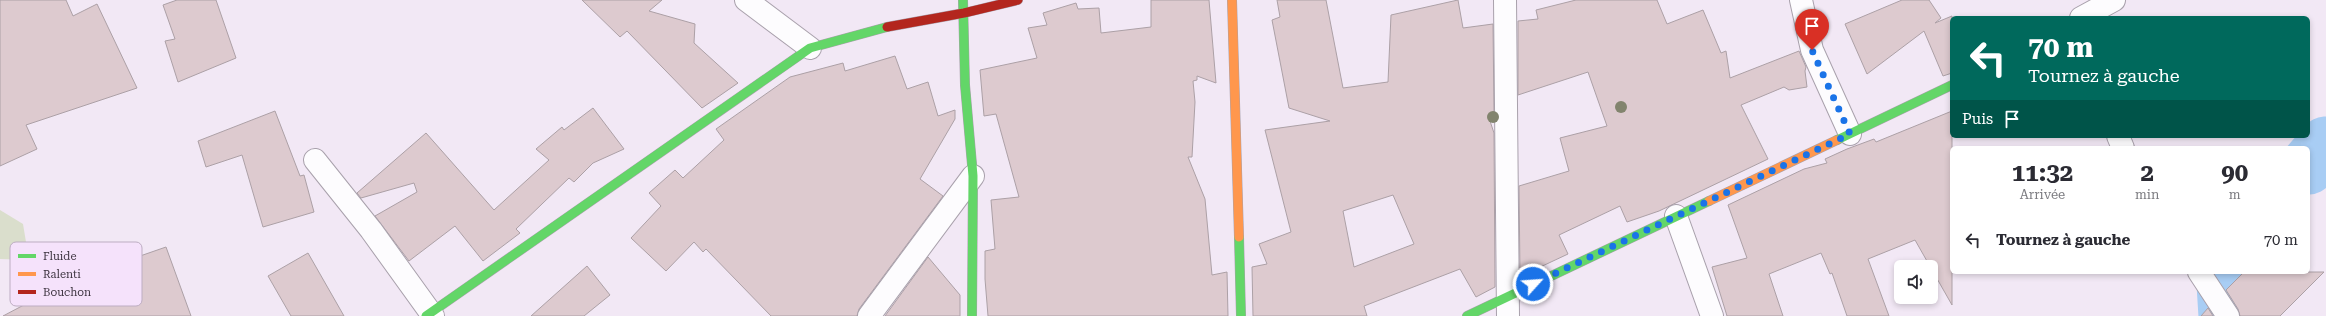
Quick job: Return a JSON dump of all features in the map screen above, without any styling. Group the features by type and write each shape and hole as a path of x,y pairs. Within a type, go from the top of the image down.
{"street":[{"path":"746,0 810,48"},
{"path":"963,0 965,85 973,176 972,316"},
{"path":"315,160 371,230 430,315 810,48 878,29 964,13 1018,0"},
{"path":"1232,0 1241,316"},
{"path":"1505,0 1507,306"},
{"path":"1801,0 1812,50 1850,134"},
{"path":"2075,0 2079,16"},
{"path":"2084,16 2114,0"},
{"path":"1467,316 1507,306 1676,216 1950,86"},
{"path":"870,316 973,176"},
{"path":"1676,216 1712,316"},
{"path":"2200,274 2228,316"}],"green space":[{"path":"0,210 23,224 26,242 10,242 10,259 0,259"}],"building":[{"path":"0,0 66,0 73,16 97,4 137,88 26,125 37,149 0,166"},
{"path":"177,0 216,0 236,58 178,82 165,41 175,39 163,5"},
{"path":"582,0 662,0 649,11 695,24 694,43 738,83 702,108 627,31 620,37"},
{"path":"1151,0 1209,0 1216,83 1197,76 1197,80 1193,81 1195,102 1192,157 1188,157 1205,199 1212,275 1227,272 1228,316 988,316 985,279 985,251 995,249 991,200 1019,197 996,114 984,116 980,70 1037,58 1028,28 1047,25 1043,13 1076,3 1078,9 1099,8 1101,33 1151,27"},
{"path":"1277,0 1326,0 1343,88 1388,82 1391,15 1458,0 1463,28 1493,24 1494,113 1488,115 1494,133 1495,287 1476,297 1460,269 1364,306 1367,316 1253,316 1252,267 1267,264 1259,244 1291,232 1265,130 1330,121 1289,108 1272,20 1280,17","holes":["1393,195 1414,244 1354,267 1343,211"]},
{"path":"1576,0 1657,0 1667,24 1703,10 1721,53 1726,51 1730,78 1799,51 1806,67 1807,87 1789,90 1784,87 1741,105 1768,159 1659,211 1627,222 1620,206 1559,235 1568,254 1536,269 1520,274 1519,186 1569,171 1560,138 1607,126 1588,72 1518,95 1518,21 1538,19 1536,10"},
{"path":"1902,0 1929,0 1941,18 1935,23 1950,17 1950,74 1943,76 1924,31 1867,74 1845,24"},
{"path":"895,56 907,89 928,82 938,116 955,110 955,119 920,179 943,196 859,309 857,316 771,316 706,249 703,252 694,242 666,271 631,238 661,206 649,193 675,170 683,178 724,140 716,129 790,77 843,63 845,71"},
{"path":"593,108 624,149 593,163 574,182 569,178 516,229 520,233 483,261 455,226 409,261 375,216 417,192 414,183 361,198 357,193 426,133 494,210 549,160 536,149 562,127 564,130"},
{"path":"275,111 300,176 304,175 314,212 263,227 242,155 206,167 198,141"},
{"path":"1950,112 1950,138 1952,138 1952,146 1950,146 1950,274 1952,274 1952,305 1938,280 1938,260 1926,260 1915,240 1868,259 1889,316 1847,316 1832,273 1830,274 1821,253 1769,274 1783,316 1727,316 1712,267 1747,258 1728,205 1804,169 1827,163 1825,159 1874,139 1876,142"},
{"path":"166,247 191,316 3,316 22,306 142,306 142,255"},
{"path":"308,253 344,316 291,316 268,276"},
{"path":"928,257 960,295 960,316 885,316"},
{"path":"587,266 610,295 584,316 531,316"},
{"path":"2310,272 2324,272 2280,316 2240,316 2238,309 2226,290 2242,274 2310,274"},
{"path":"2208,308 2213,316 2201,316"}],"waterway":[{"path":"2310,164 2326,145"},
{"path":"2227,316 2225,284 2231,274"}],"traffic: fast":[{"path":"963,0 965,85 973,176 972,316"},
{"path":"426,316 810,48 887,27"},
{"path":"1837,140 1950,86"},
{"path":"1467,316 1709,201"},
{"path":"1239,237 1241,316"}],"traffic: slow":[{"path":"1232,0 1239,237"},
{"path":"1709,201 1837,140"}],"traffic: jam":[{"path":"887,27 964,13 1018,0"}],"route":[{"path":"1533,284 1850,134 1812,50"}]}
